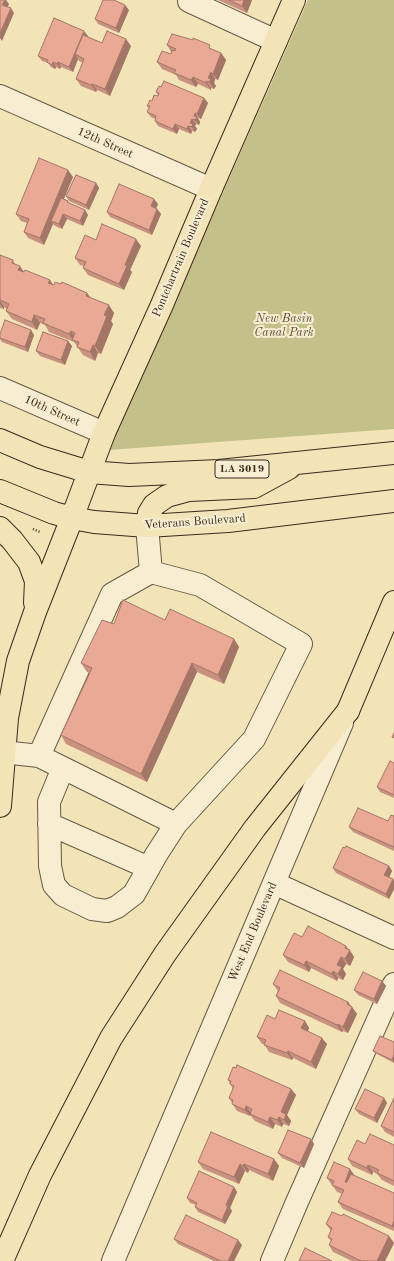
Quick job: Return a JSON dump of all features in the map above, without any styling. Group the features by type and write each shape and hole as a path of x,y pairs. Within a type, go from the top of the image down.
{"main road":[{"name":"Pontchartrain Boulevard","path":"35,612 104,433 161,307 294,0"},
{"name":"LA 3019","path":"0,440 40,458 89,472 129,475 219,471 394,452"},
{"path":"147,526 149,513 154,505 167,496 189,490 254,487 299,463"},
{"name":"Veterans Boulevard","path":"0,491 54,513 72,518 94,522 147,526 228,521 394,500"},
{"path":"0,528 12,540 28,562 36,582 35,612 18,661 7,718 3,752 0,806"},
{"name":"West End Boulevard","path":"348,711 394,602"},
{"path":"2,1261 40,1175 111,1038 165,954 255,828 348,711"}],"street":[{"path":"189,0 276,41"},
{"name":"12th Street","path":"0,96 211,189"},
{"name":"10th Street","path":"0,388 104,433"},
{"path":"147,526 150,572"},
{"path":"39,756 112,594 150,572 200,585 301,644 254,739 176,824 134,894 117,907 107,911 92,909 63,895 54,884 50,866 49,802 63,768"},
{"name":"West End Boulevard","path":"114,1261 348,711"},
{"path":"3,752 39,756 176,824"},
{"path":"50,824 149,868"},
{"path":"274,883 394,938"},
{"path":"272,1261 296,1202 394,984"}],"green space":[{"name":"New Basin Canal Park","path":"308,0 394,0 394,429 109,450"}],"building":[{"path":"0,0 5,0 2,5 11,8 0,33"},
{"path":"103,0 114,0 125,5 116,28 95,19"},
{"path":"229,0 244,0 242,6"},
{"path":"54,18 84,31 69,67 58,62 57,64 53,62 52,65 47,62 48,60 38,56"},
{"path":"107,31 126,39 105,89 76,79 84,59 75,54 83,35 102,43"},
{"path":"172,34 193,40 193,38 210,45 209,48 221,53 213,74 211,72 208,78 211,79 209,82 206,81 206,83 193,77 191,80 174,73 176,70 157,62 162,51 171,54 172,50 175,51 176,49 167,45"},
{"path":"164,81 204,98 197,114 195,113 194,116 197,117 195,120 192,119 190,123 193,124 192,127 188,126 187,129 175,124 173,129 155,121 156,116 147,112 150,106 147,106 150,100 152,101 154,95 158,96 159,93 156,92"},
{"path":"39,158 68,170 40,238 24,232 29,219 16,214"},
{"path":"76,175 96,183 86,205 66,196"},
{"path":"119,184 154,199 151,206 157,209 149,230 107,212"},
{"path":"61,198 85,210 80,221 63,214 59,224 51,221"},
{"path":"102,224 136,239 119,284 83,268 86,262 75,258 85,235 96,240"},
{"path":"0,255 13,260 12,263 20,266 18,270 24,272 25,270 50,280 48,283 54,285 55,282 61,284 62,282 87,293 86,296 109,305 104,315 107,316 95,346 93,345 90,352 77,347 79,342 72,340 75,333 71,331 69,334 43,323 45,319 34,315 32,322 6,311 9,304 0,300"},
{"path":"5,320 31,330 25,347 0,338"},
{"path":"43,332 68,341 61,360 36,351"},
{"path":"123,600 165,620 170,609 234,639 218,675 192,663 141,774 61,735 92,668 81,663 102,620 114,624"},
{"path":"390,761 394,763 394,795 377,787"},
{"path":"358,808 388,821 391,815 394,816 394,847 349,827"},
{"path":"346,846 389,866 384,875 393,879 386,894 333,868 343,847 345,848"},
{"path":"308,926 346,946 345,948 350,950 345,959 341,957 337,965 342,967 338,974 333,971 332,974 306,961 304,965 283,955 294,933 302,937"},
{"path":"280,970 348,1002 347,1004 352,1007 343,1027 276,996 280,988 273,984"},
{"path":"363,972 382,981 374,999 354,990"},
{"path":"279,1010 305,1021 301,1028 322,1038 311,1062 288,1051 287,1053 264,1045 266,1040 257,1037 267,1015 275,1019"},
{"path":"380,1036 394,1042 394,1055 392,1060 373,1051"},
{"path":"237,1065 291,1089 281,1112 286,1114 284,1120 279,1117 277,1120 270,1117 268,1122 250,1114 252,1109 246,1106 245,1110 232,1104 233,1100 229,1098 234,1086 230,1084 231,1081 228,1080 233,1067 236,1068"},
{"path":"365,1089 384,1098 374,1118 355,1109"},
{"path":"394,1098 394,1132 381,1126"},
{"path":"288,1130 311,1139 300,1163 278,1153"},
{"path":"211,1132 274,1159 268,1174 244,1164 243,1166 240,1164 234,1177 198,1162"},
{"path":"370,1134 394,1145 394,1181 377,1173 379,1170 368,1165 367,1168 348,1159 357,1140 365,1144"},
{"path":"334,1162 350,1169 345,1182 347,1182 351,1174 394,1193 394,1221 392,1226 338,1202 344,1190 332,1185 334,1181 327,1178"},
{"path":"199,1171 234,1187 226,1205 228,1206 222,1220 195,1207 197,1203 187,1198"},
{"path":"332,1212 342,1216 343,1214 389,1236 377,1261 361,1261 329,1245 332,1239 328,1237 332,1228 326,1224"},
{"path":"186,1215 238,1240 228,1261 221,1261 174,1239"},
{"path":"305,1248 332,1261 299,1261"}]}
